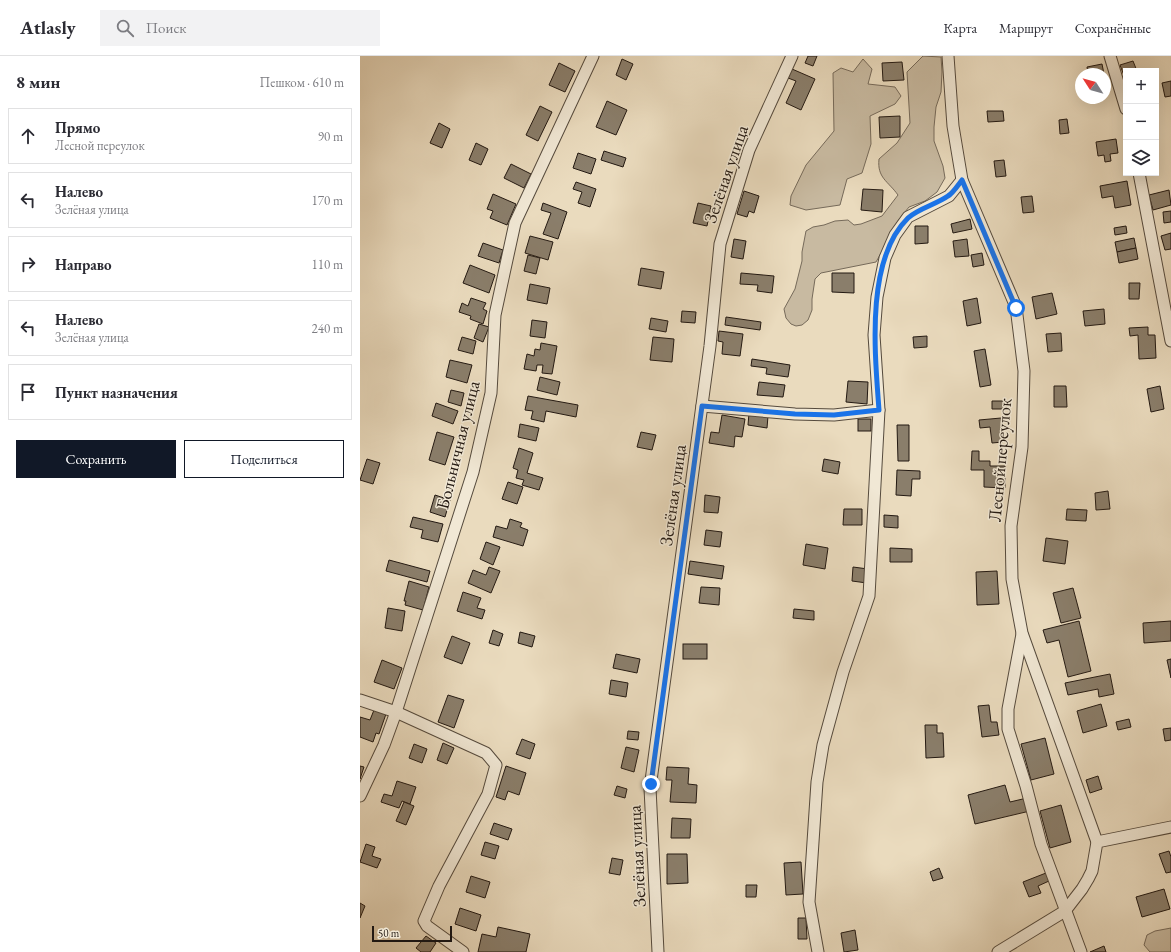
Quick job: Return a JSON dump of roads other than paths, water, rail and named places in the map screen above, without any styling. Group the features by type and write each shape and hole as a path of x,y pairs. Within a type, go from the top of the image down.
{"street":[{"name":"Больничная улица","path":"360,796 384,744 396,712 473,472 491,393 495,315 515,223 593,56"},
{"name":"Зелёная улица","path":"658,952 650,788 710,346 720,244 749,150 792,56"},
{"name":"Лесной переулок","path":"948,56 953,126 962,180 1016,308 1024,371 1022,447 1011,534 1012,579 1022,633 1097,842"},
{"path":"1110,56 1124,104"},
{"path":"1140,176 1171,341"},
{"path":"818,952 809,902 817,782 823,745 841,679 869,596 879,410 874,334 877,297 885,258 896,235 908,217 949,196 962,180"},
{"path":"702,406 795,414 834,415 879,410"},
{"path":"1022,633 1008,709 1008,729 1026,786 1041,844 1081,952"},
{"path":"360,700 396,712 486,753 496,765 488,794 439,886 424,921 427,926 463,952"},
{"path":"998,952 1065,911 1082,889 1090,875 1097,842 1171,827"}]}
